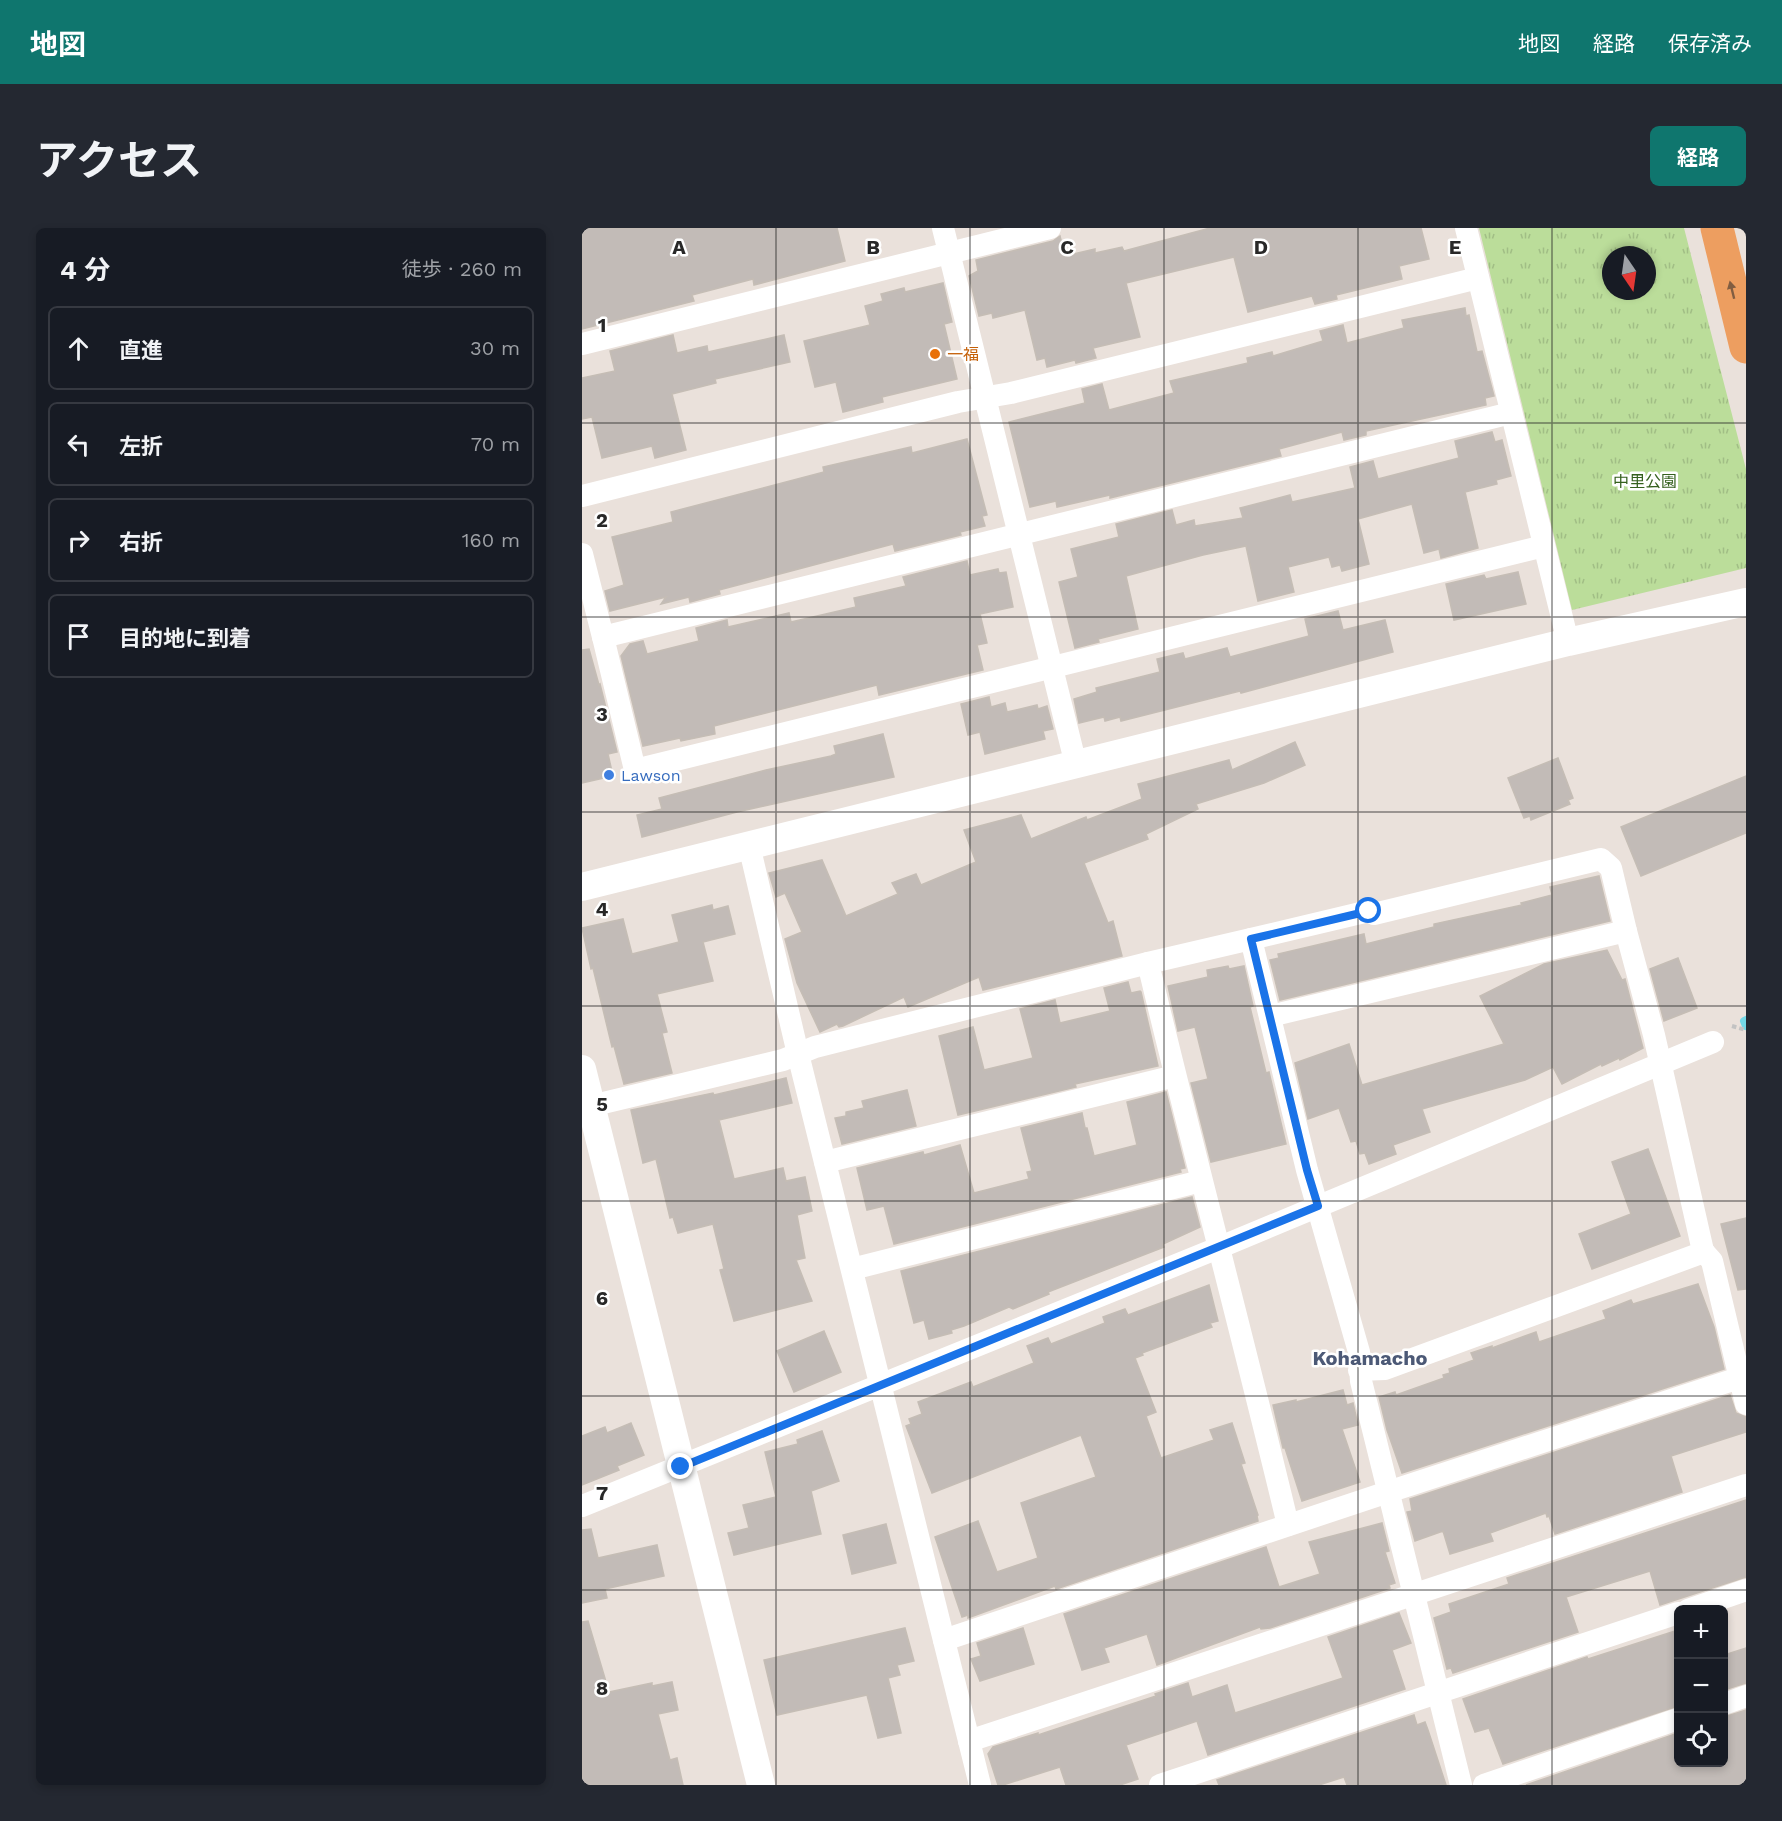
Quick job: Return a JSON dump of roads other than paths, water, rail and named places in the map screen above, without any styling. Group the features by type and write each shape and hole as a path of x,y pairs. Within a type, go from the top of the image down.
{"highway":[{"path":"1717,228 1746,347"}],"street":[{"path":"943,228 1076,765"},
{"path":"582,344 1050,228"},
{"path":"1466,228 1568,642"},
{"path":"582,496 958,402 1011,393 1478,278"},
{"path":"603,637 1511,413"},
{"path":"582,555 635,770 1544,546"},
{"path":"582,887 1568,642 1746,602"},
{"path":"749,845 798,1054 980,1785"},
{"path":"587,1107 783,1060 827,1044 1148,963 1369,911 1374,914 1601,859 1611,868 1704,1252 1712,1261 1746,1404"},
{"path":"1270,1016 1626,931"},
{"path":"1251,939 1307,1170 1359,1352 1359,1370 1461,1785"},
{"path":"1148,963 1288,1525"},
{"path":"582,1506 1218,1248 1713,1042"},
{"path":"582,1069 587,1107 761,1785"},
{"path":"825,1162 1175,1076"},
{"path":"852,1269 1201,1181"},
{"path":"1359,1370 1386,1369 1704,1252"},
{"path":"944,1640 1739,1378"},
{"path":"969,1741 1746,1485"},
{"path":"1702,1605 1746,1590"},
{"path":"1160,1785 1674,1614"},
{"path":"1728,1703 1746,1696"},
{"path":"1484,1785 1674,1720"}],"waterway":[{"path":"1746,1020 1744,1021 1746,1026"}],"place":[{"name":"一福","path":"935,354"},
{"name":"Lawson","path":"609,775"}],"district":[{"name":"Kohamacho","path":"1370,1358"}],"park label":[{"name":"中里公園","path":"1645,481"}]}
